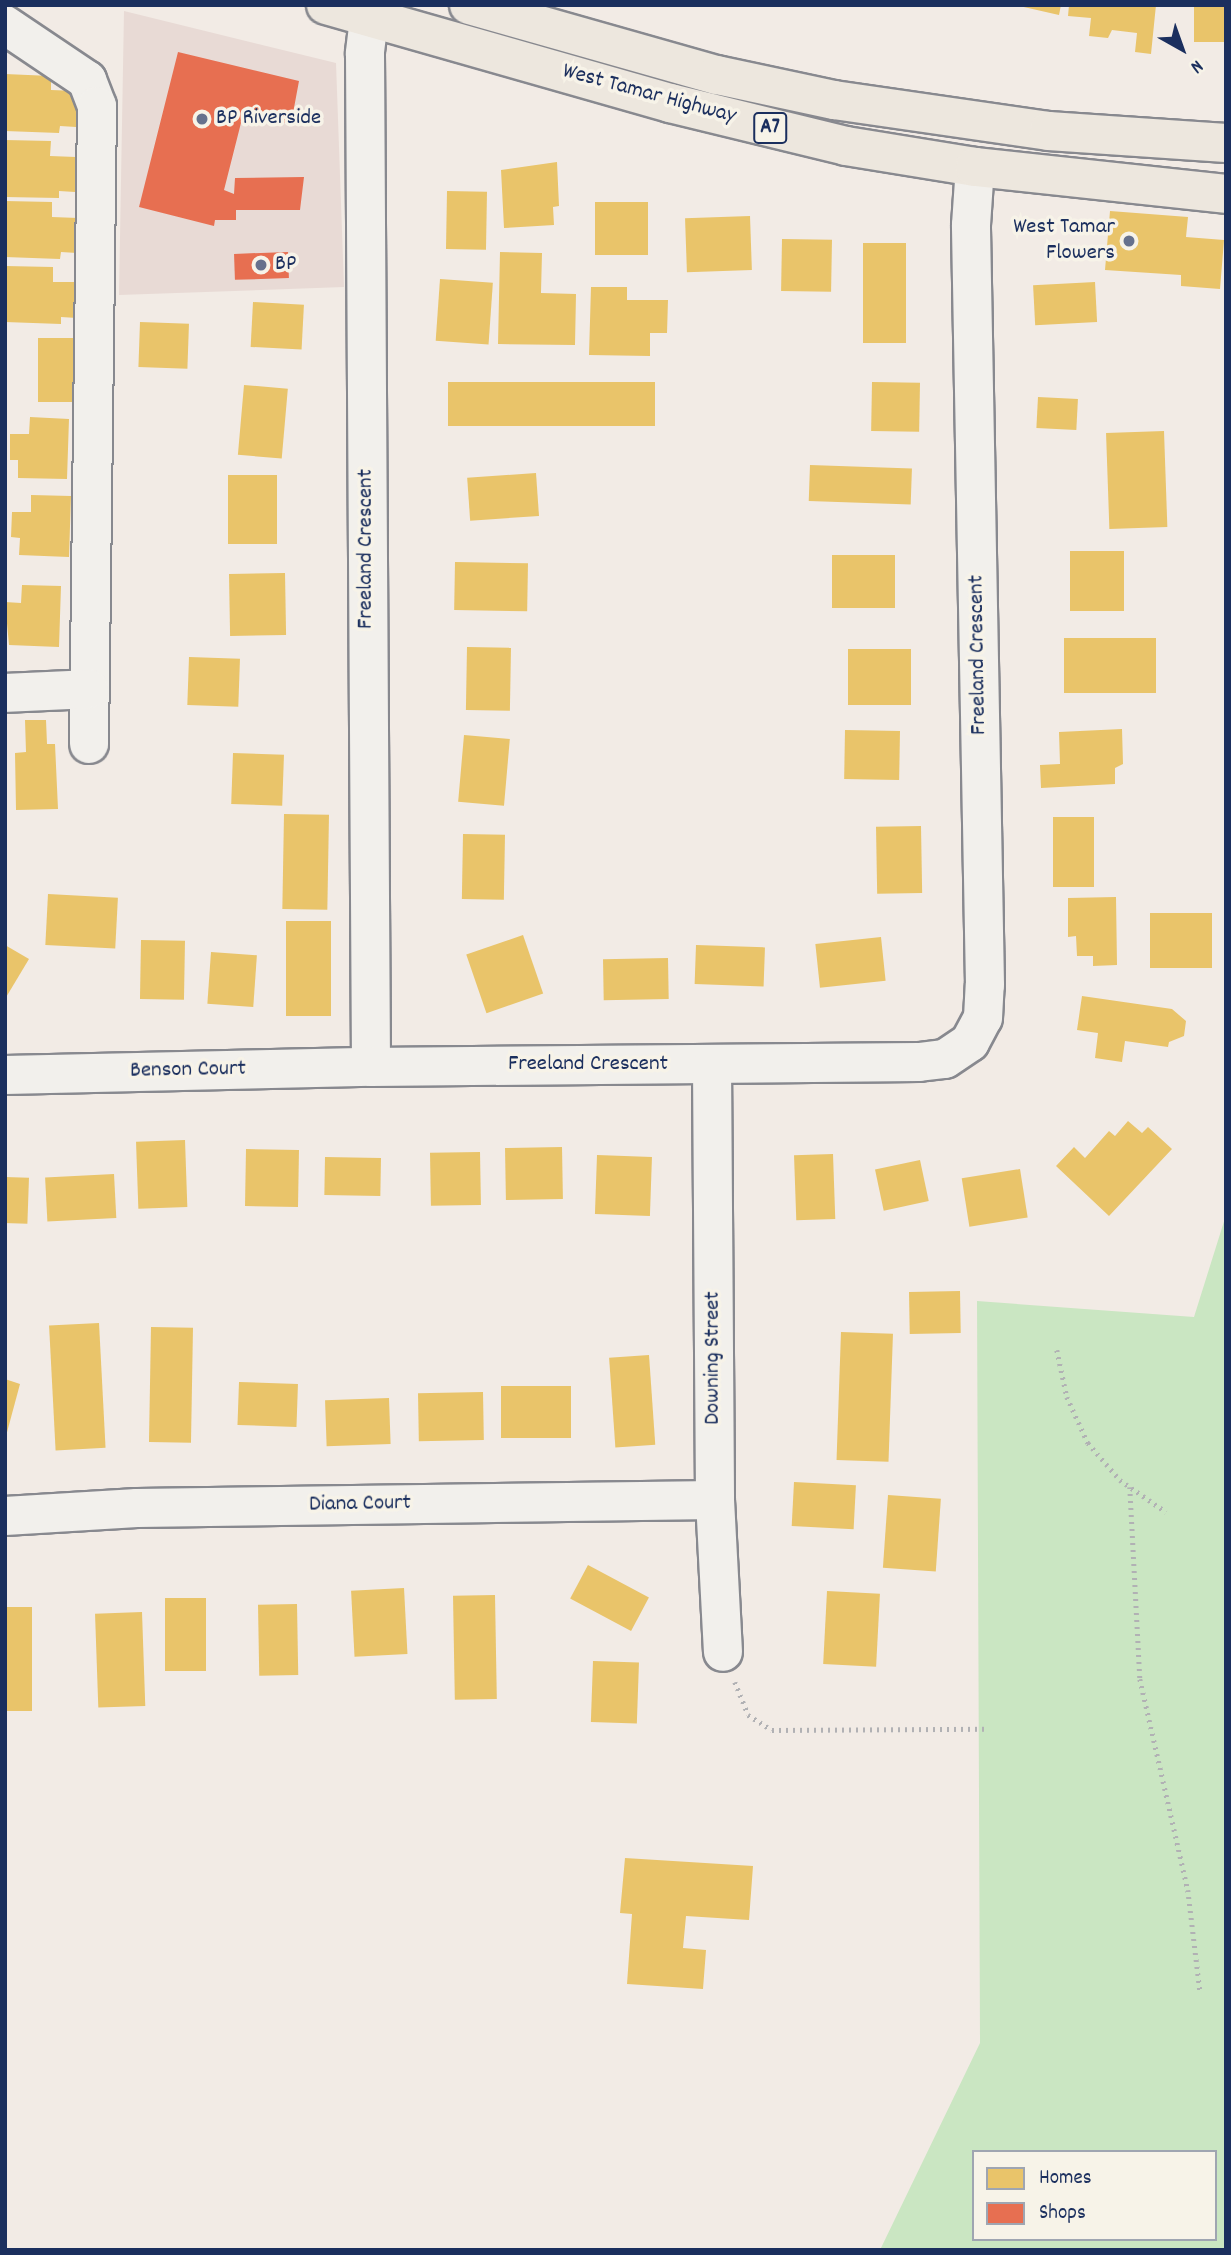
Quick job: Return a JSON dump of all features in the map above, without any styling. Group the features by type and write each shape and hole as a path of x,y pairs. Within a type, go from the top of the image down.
{"highway":[{"name":"West Tamar Highway","path":"326,5 738,120 846,146 975,167 1226,194"},
{"name":"West Tamar Highway","path":"469,5 717,75 834,100 1049,131 1226,143"}],"street":[{"name":"Freeland Crescent","path":"369,19 365,54 371,1067 712,1065 945,1059 970,1042 983,1018 971,225 975,167"},
{"path":"5,25 87,80 97,106 89,744"},
{"path":"5,693 89,689"},
{"name":"Downing Street","path":"712,1065 715,1500 723,1652"},
{"name":"Benson Court","path":"5,1075 371,1067"},
{"name":"Diana Court","path":"5,1516 137,1508 715,1500"}],"path":[{"path":"1057,1350 1077,1424 1088,1443 1130,1487 1166,1512"},
{"path":"1130,1487 1140,1679 1188,1890 1200,1991"},
{"path":"723,1652 748,1716 772,1730 988,1729"}],"shaded area":[{"path":"124,11 336,63 344,287 119,295"}],"green space":[{"path":"1226,1215 1226,2250 880,2250 980,2043 977,1301 1194,1317"}],"building: Homes":[{"path":"1015,5 1061,5 1059,15"},
{"path":"1069,5 1156,5 1151,54 1135,52 1137,33 1112,30 1108,38 1089,36 1091,18 1068,16"},
{"path":"1194,5 1226,5 1226,42 1194,42"},
{"path":"5,74 51,76 51,90 77,91 76,127 60,126 59,133 5,131"},
{"path":"5,140 51,141 50,156 76,157 75,192 59,191 59,198 5,197"},
{"path":"557,162 559,206 553,207 554,225 504,228 501,170"},
{"path":"447,191 487,192 486,250 446,249"},
{"path":"5,201 52,202 52,217 78,218 77,253 61,252 60,259 5,257"},
{"path":"595,202 648,202 648,255 595,255"},
{"path":"1110,211 1188,217 1186,237 1224,240 1220,289 1181,286 1181,275 1105,270"},
{"path":"750,216 752,270 687,272 685,218"},
{"path":"782,239 832,240 831,292 781,291"},
{"path":"863,243 906,243 906,343 863,343"},
{"path":"500,252 542,253 541,293 576,294 575,345 498,344"},
{"path":"5,266 53,267 53,282 78,282 77,318 61,317 61,324 5,322"},
{"path":"440,279 493,283 489,345 436,341"},
{"path":"1095,282 1097,322 1035,325 1033,285"},
{"path":"591,287 627,287 627,300 668,300 667,333 650,333 650,356 589,355"},
{"path":"253,302 304,305 302,350 251,347"},
{"path":"140,322 189,324 187,369 138,367"},
{"path":"38,338 78,338 78,402 38,402"},
{"path":"448,382 655,382 655,426 448,426"},
{"path":"872,382 920,383 919,432 871,431"},
{"path":"244,385 288,389 282,459 238,455"},
{"path":"1038,397 1078,399 1076,430 1036,428"},
{"path":"30,417 69,419 67,479 18,478 18,460 10,460 10,434 29,434"},
{"path":"1164,431 1167,527 1109,529 1106,433"},
{"path":"810,465 912,469 911,505 809,501"},
{"path":"536,473 539,516 470,521 467,478"},
{"path":"228,475 277,475 277,544 228,544"},
{"path":"31,495 71,496 69,557 19,555 20,538 11,537 12,512 31,512"},
{"path":"1070,551 1124,551 1124,611 1070,611"},
{"path":"832,555 895,555 895,608 832,608"},
{"path":"455,562 528,563 527,611 454,610"},
{"path":"285,573 286,635 230,636 229,574"},
{"path":"22,585 61,586 59,647 9,645 5,602 21,603"},
{"path":"1064,638 1156,638 1156,693 1064,693"},
{"path":"467,647 511,648 510,711 466,710"},
{"path":"848,649 911,649 911,705 848,705"},
{"path":"189,657 240,659 238,707 187,705"},
{"path":"25,720 46,720 47,744 55,744 58,809 16,810 15,753 26,752"},
{"path":"1122,729 1123,764 1115,768 1115,784 1041,788 1040,765 1060,764 1059,732"},
{"path":"845,730 900,731 899,780 844,779"},
{"path":"464,735 510,739 504,806 458,802"},
{"path":"233,753 284,755 282,806 231,804"},
{"path":"284,814 329,815 327,910 282,909"},
{"path":"1053,817 1094,817 1094,887 1053,887"},
{"path":"921,826 922,893 877,894 876,827"},
{"path":"463,834 505,835 504,900 462,899"},
{"path":"48,894 118,898 115,949 45,945"},
{"path":"1116,897 1117,965 1093,966 1093,956 1077,956 1076,936 1068,937 1068,898"},
{"path":"1150,913 1212,913 1212,968 1150,968"},
{"path":"286,921 331,921 331,1016 286,1016"},
{"path":"523,935 543,994 486,1013 466,955"},
{"path":"881,937 886,981 820,988 815,944"},
{"path":"141,940 185,941 184,1000 140,999"},
{"path":"5,945 29,959 5,999"},
{"path":"696,945 765,947 764,986 695,984"},
{"path":"211,952 257,955 253,1007 207,1004"},
{"path":"668,958 669,999 604,1000 603,959"},
{"path":"1082,996 1172,1009 1186,1021 1184,1036 1169,1042 1168,1047 1125,1041 1122,1062 1095,1058 1098,1033 1077,1030"},
{"path":"1128,1121 1142,1133 1148,1127 1172,1149 1109,1216 1056,1166 1074,1147 1085,1158 1109,1131 1115,1136"},
{"path":"185,1140 187,1207 138,1209 136,1142"},
{"path":"562,1147 563,1199 506,1200 505,1148"},
{"path":"246,1149 299,1150 298,1207 245,1206"},
{"path":"480,1152 481,1205 431,1206 430,1153"},
{"path":"833,1154 835,1219 796,1220 794,1155"},
{"path":"597,1155 652,1157 650,1216 595,1214"},
{"path":"325,1157 381,1158 380,1196 324,1195"},
{"path":"920,1160 929,1201 884,1211 875,1170"},
{"path":"1020,1169 1028,1217 969,1227 962,1178"},
{"path":"114,1174 116,1218 47,1222 45,1178"},
{"path":"5,1177 29,1178 27,1224 5,1223"},
{"path":"960,1291 961,1333 910,1334 909,1292"},
{"path":"99,1323 106,1448 56,1450 49,1326"},
{"path":"151,1327 193,1328 191,1443 149,1442"},
{"path":"841,1332 893,1334 889,1462 837,1460"},
{"path":"649,1355 655,1445 615,1448 609,1358"},
{"path":"5,1379 20,1384 6,1436 5,1435"},
{"path":"239,1382 298,1384 296,1427 237,1425"},
{"path":"501,1386 571,1386 571,1438 501,1438"},
{"path":"483,1392 484,1440 419,1441 418,1393"},
{"path":"389,1398 391,1444 327,1446 325,1400"},
{"path":"794,1482 856,1485 854,1529 792,1526"},
{"path":"888,1495 941,1499 936,1572 883,1568"},
{"path":"588,1565 649,1597 631,1631 570,1599"},
{"path":"404,1588 407,1654 355,1657 351,1591"},
{"path":"827,1591 880,1594 876,1667 823,1664"},
{"path":"495,1595 497,1699 455,1700 453,1596"},
{"path":"165,1598 206,1598 206,1671 165,1671"},
{"path":"297,1604 298,1675 259,1676 258,1605"},
{"path":"5,1607 32,1607 32,1711 5,1711"},
{"path":"142,1612 145,1706 98,1708 95,1614"},
{"path":"593,1661 639,1663 637,1724 591,1722"},
{"path":"625,1858 753,1866 749,1920 686,1916 683,1948 706,1950 703,1989 627,1984 632,1914 620,1913"}],"building: Shops":[{"name":"BP Riverside","path":"178,52 299,81 291,124 243,115 224,190 234,194 235,178 304,177 300,210 236,210 236,220 215,220 214,226 139,207"},
{"name":"BP","path":"288,252 289,278 235,280 234,254"}],"place":[{"name":"BP Riverside","path":"202,119"},
{"name":"West Tamar Flowers","path":"1129,241"},
{"name":"BP","path":"261,265"}]}
